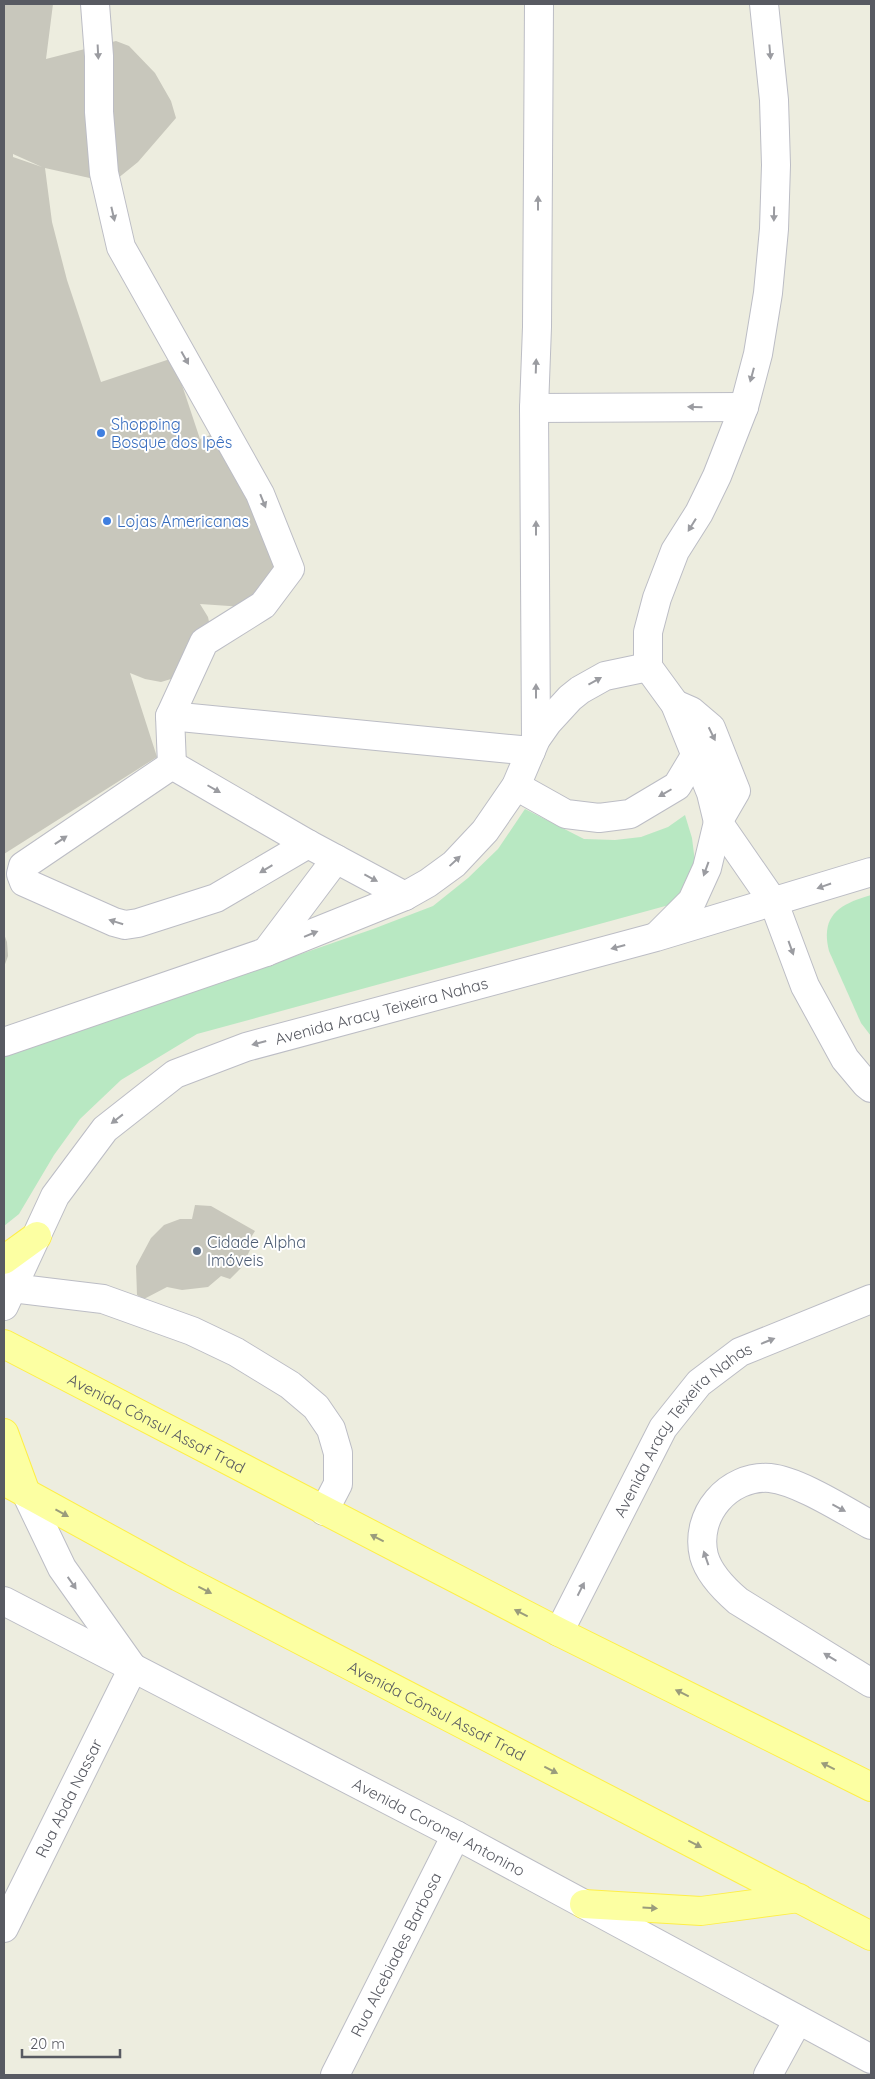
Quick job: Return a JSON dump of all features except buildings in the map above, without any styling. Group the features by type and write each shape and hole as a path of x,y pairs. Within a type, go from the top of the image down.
{"main road":[{"path":"4,1260 36,1236"},
{"name":"Avenida Cônsul Assaf Trad","path":"4,1344 559,1632 871,1787"},
{"path":"4,1433 15,1487"},
{"name":"Avenida Cônsul Assaf Trad","path":"15,1487 196,1586 871,1936"},
{"path":"584,1904 701,1912 799,1898"}],"street":[{"path":"95,4 99,56 99,112 104,173 121,247 260,494 290,569 263,605 204,642 170,716 172,764"},
{"path":"533,745 534,408 537,327 539,4"},
{"path":"764,4 774,100 774,229 768,293 759,346 744,407 717,476 699,513 675,552 657,598 648,632 648,667 675,704 711,794 718,822 774,903 804,986 845,1059 871,1088"},
{"path":"534,408 744,407"},
{"path":"9,1038 266,952 405,896 428,883 454,864 485,831 516,786 533,745 548,722 580,690 605,676 648,667"},
{"path":"656,937 692,901 707,868 718,822 736,791 710,728 690,711 675,704"},
{"path":"170,716 533,745"},
{"path":"516,786 566,814 599,818 630,814 677,786 695,756"},
{"path":"172,764 23,866 21,874 24,882 114,922 125,925 138,923 216,898 308,844"},
{"path":"172,764 308,844 405,896"},
{"path":"266,952 336,859"},
{"name":"Avenida Aracy Teixeira Nahas","path":"8,1297 55,1196 105,1129 175,1074 246,1046 656,937 774,903 871,872"},
{"path":"8,1297 103,1299 192,1330 236,1352 290,1385 316,1407 321,1414 331,1429 338,1454 338,1484 324,1510"},
{"name":"Avenida Aracy Teixeira Nahas","path":"559,1632 663,1428 698,1383 740,1352 871,1299"},
{"path":"871,1525 790,1483 770,1478 752,1479 736,1485 719,1497 711,1508 705,1522 702,1538 704,1557 724,1589 738,1601 871,1683"},
{"path":"15,1487 62,1568 133,1668"},
{"name":"Avenida Coronel Antonino","path":"4,1601 456,1835 871,2059"},
{"name":"Rua Abda Nassar","path":"4,1928 133,1668"},
{"name":"Rua Alcebiades Barbosa","path":"335,2075 456,1835"},
{"path":"768,2075 798,2020"}],"green space":[{"path":"525,809 584,839 615,840 641,837 668,827 685,815 692,838 695,862 679,899 669,905 197,1034 121,1080 80,1119 54,1155 19,1214 4,1226 4,1057 373,929 433,906 468,878 498,849"},
{"path":"871,895 871,1036 861,1023 829,951 827,928 835,913 842,907 850,902"}],"place":[{"name":"Shopping Bosque dos Ipês","path":"101,433"},
{"name":"Lojas Americanas","path":"107,521"},
{"name":"Cidade Alpha Imóveis","path":"197,1251"}]}
